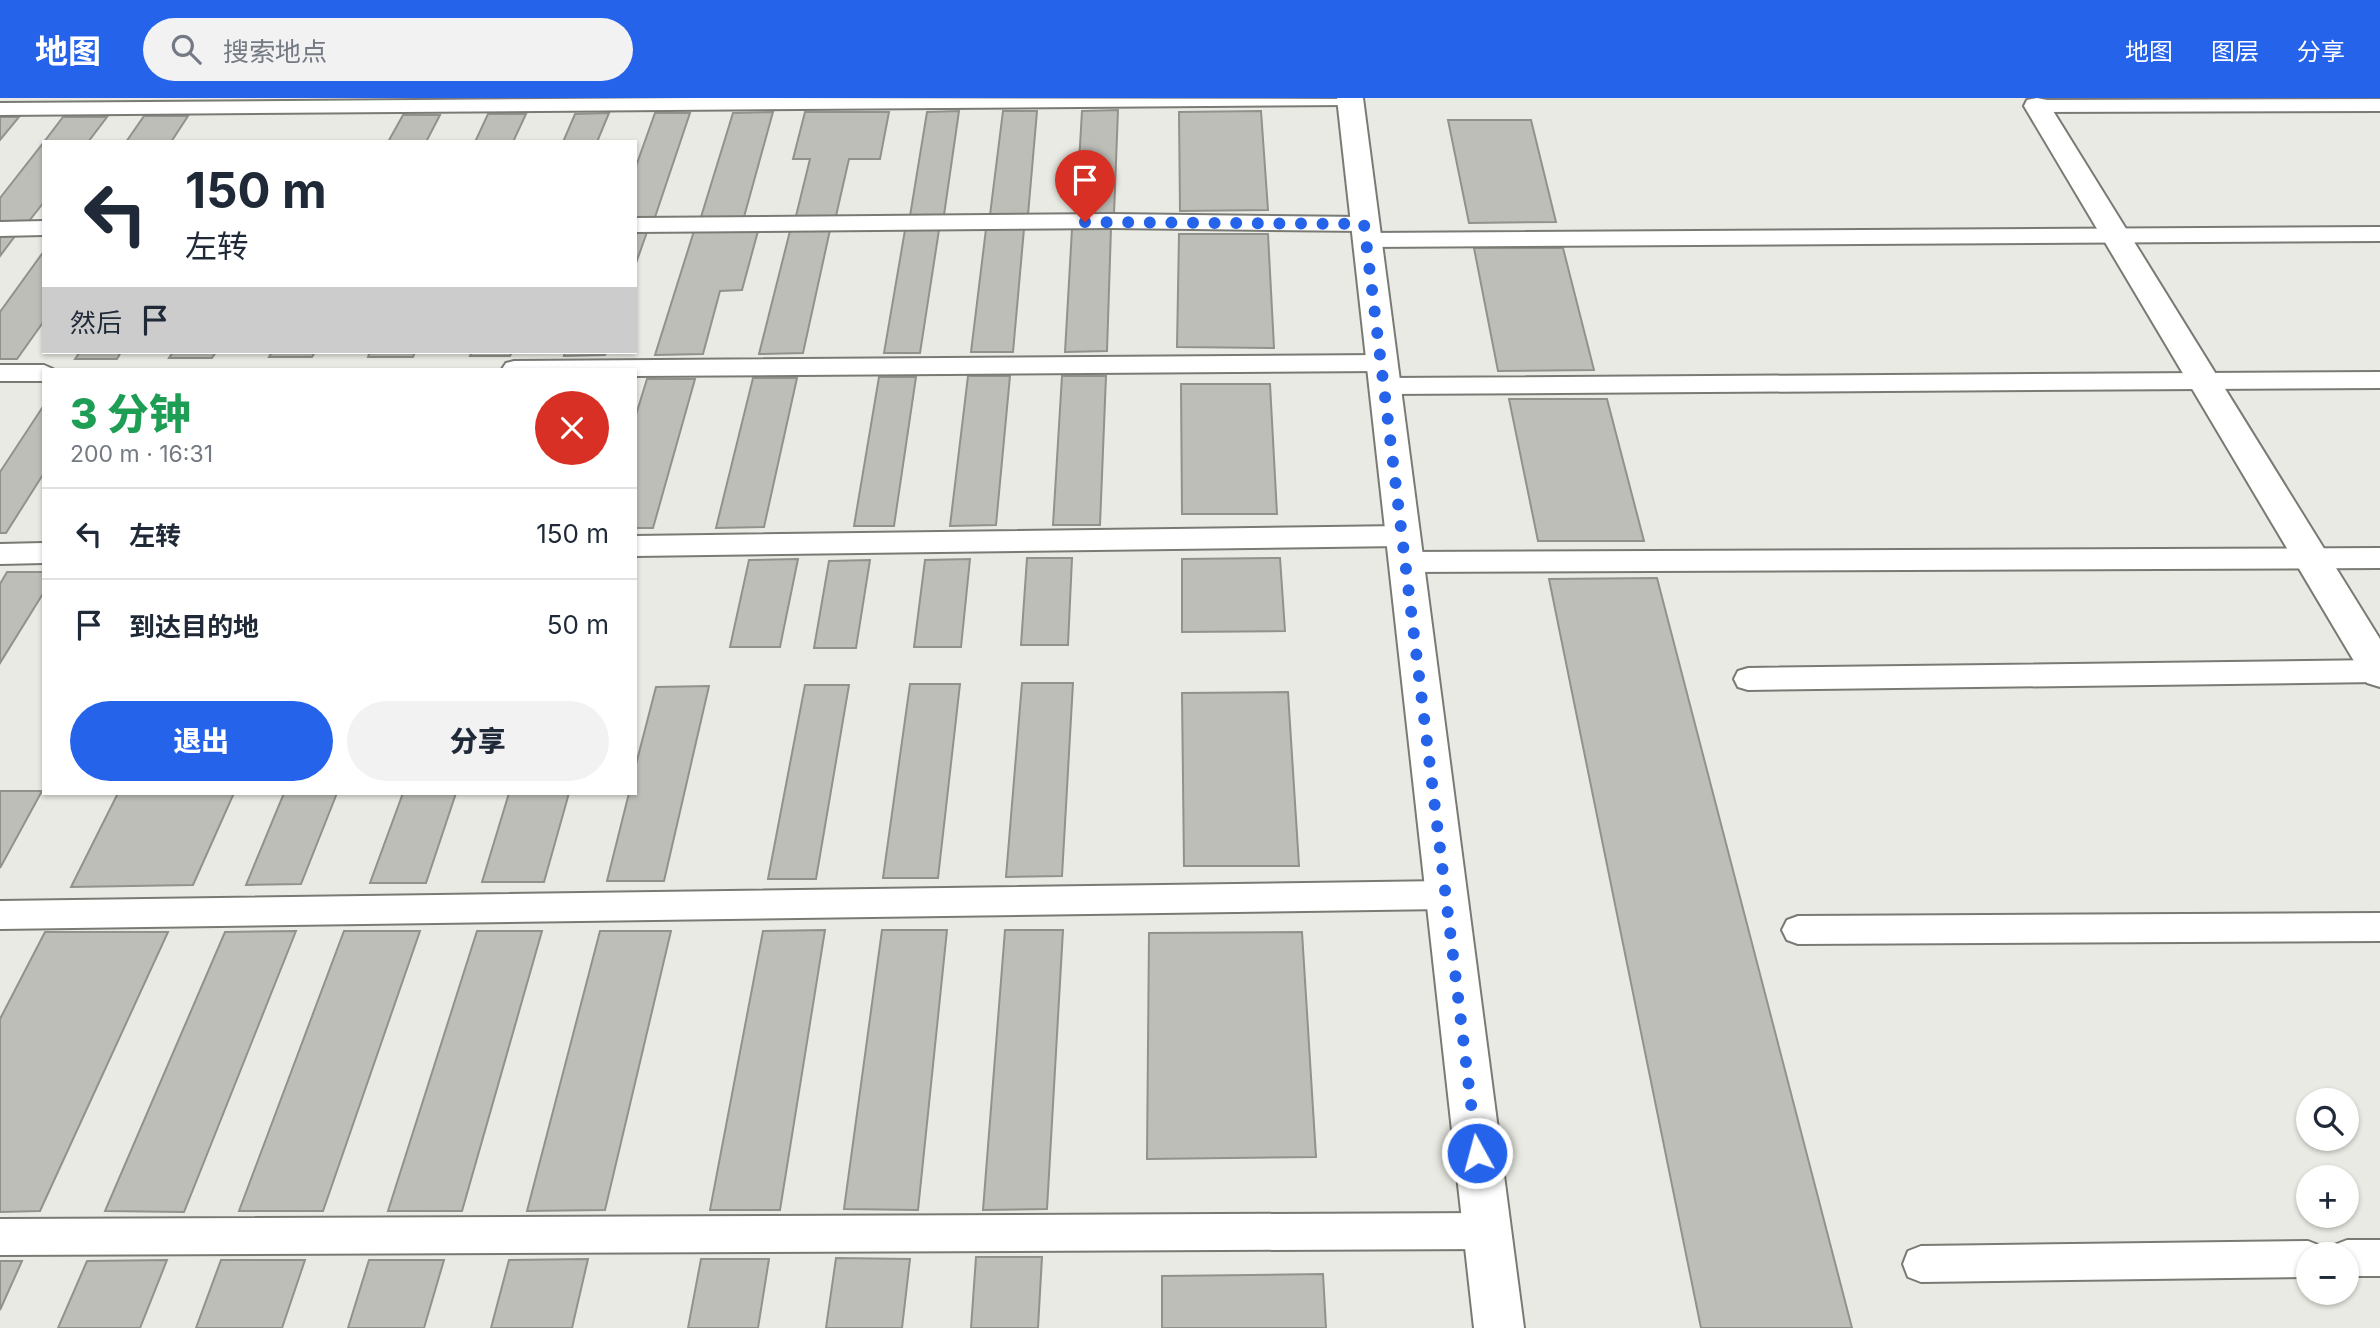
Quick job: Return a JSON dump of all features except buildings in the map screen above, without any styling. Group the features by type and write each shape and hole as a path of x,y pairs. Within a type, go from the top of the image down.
{"street":[{"path":"1350,99 1499,1328"},
{"path":"2037,106 2380,672"}],"lane":[{"path":"0,110 1350,99"},
{"path":"2037,106 2380,105"},
{"path":"637,225 1111,221 1366,232 2116,236 2380,234"},
{"path":"0,229 42,228"},
{"path":"637,370 2380,380"},
{"path":"0,373 42,373"},
{"path":"637,546 1404,549 2380,558"},
{"path":"0,554 42,553"},
{"path":"1748,679 2380,672"},
{"path":"0,915 1446,895"},
{"path":"1798,930 2380,927"},
{"path":"0,1237 1486,1231"},
{"path":"2359,1258 2380,1258"},
{"path":"1922,1264 2296,1259"}],"route":[{"path":"1085,222 1364,224 1477,1153"}]}
